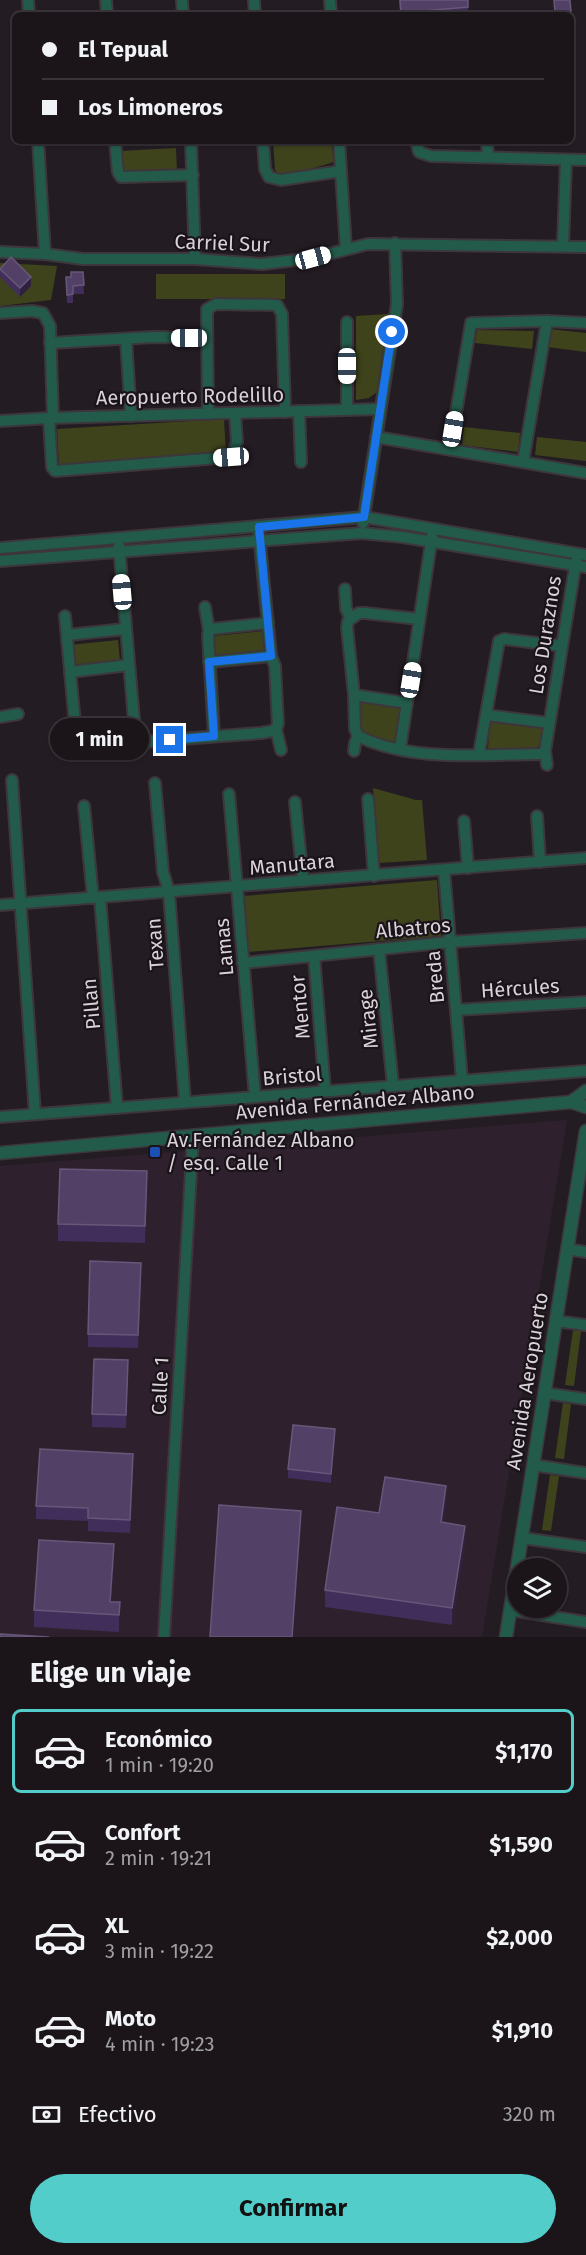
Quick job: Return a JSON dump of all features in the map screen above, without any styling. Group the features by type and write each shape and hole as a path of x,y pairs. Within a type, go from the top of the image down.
{"street":[{"path":"38,144 45,254"},
{"path":"116,144 118,172 121,177 193,175"},
{"path":"191,144 195,259"},
{"path":"263,144 265,169 269,177 281,180 341,171"},
{"path":"339,144 346,249"},
{"path":"417,144 419,152 424,154 586,160"},
{"path":"487,144 488,157"},
{"path":"563,246 566,160"},
{"path":"362,533 397,297 395,243"},
{"name":"Carriel Sur","path":"0,252 83,259 195,259 247,264 313,258 368,244 586,247"},
{"path":"208,414 207,309 216,304 277,305 282,314 285,412"},
{"path":"0,313 32,311 43,313 50,326 52,467 55,471 231,457 237,442 235,413"},
{"path":"523,462 547,321"},
{"path":"450,449 471,323 547,321 586,323"},
{"path":"347,322 347,410"},
{"path":"50,343 207,338"},
{"path":"126,339 131,416"},
{"name":"Aeropuerto Rodelillo","path":"0,421 380,409"},
{"path":"299,411 301,462"},
{"path":"376,437 586,473"},
{"path":"0,548 364,517 581,560"},
{"path":"259,527 271,656 275,666 278,724 276,729 281,750"},
{"path":"400,749 433,529"},
{"path":"0,561 362,533 581,560"},
{"path":"118,539 136,743"},
{"name":"Los Duraznos","path":"547,765 545,751 561,646 581,560"},
{"path":"345,589 346,609 351,618"},
{"path":"205,607 209,631 214,736"},
{"path":"354,751 358,736 355,729 347,627 351,618 365,613 419,619"},
{"path":"65,616 76,735 81,745 261,733 276,729"},
{"path":"209,631 268,623"},
{"path":"67,635 125,629"},
{"path":"479,754 498,644 501,639 561,646"},
{"path":"209,662 271,656"},
{"path":"70,672 128,665"},
{"path":"354,694 407,703"},
{"path":"0,717 18,714"},
{"name":"Los Duraznos","path":"486,715 549,723"},
{"path":"358,736 429,755 542,754 545,751"},
{"path":"12,780 36,1114"},
{"name":"Texan","path":"155,783 163,872 169,892 185,1102"},
{"name":"Lamas","path":"229,794 255,1097"},
{"path":"368,799 374,876"},
{"path":"295,802 303,881"},
{"name":"Pillan","path":"84,806 96,898 117,1107"},
{"path":"537,816 540,862"},
{"path":"464,821 468,868"},
{"name":"Manutara","path":"0,905 586,858"},
{"name":"Breda","path":"444,870 462,1080"},
{"name":"Albatros","path":"243,963 450,942 586,933"},
{"name":"Mirage","path":"379,949 393,1086"},
{"name":"Mentor","path":"314,956 325,1091"},
{"name":"Hércules","path":"456,1011 586,1002"},
{"name":"Bristol","path":"0,1117 586,1071"},
{"path":"571,1102 586,1091"},
{"name":"Avenida Fernández Albano","path":"0,1153 571,1102 586,1105"},
{"name":"Avenida Aeropuerto","path":"519,1558 567,1249 582,1177 586,1131"},
{"name":"Calle 1","path":"164,1637 193,1137"},
{"path":"567,1249 586,1252"},
{"path":"556,1321 586,1325"},
{"path":"544,1393 586,1399"},
{"path":"533,1465 586,1473"},
{"path":"522,1538 586,1547"},
{"name":"Avenida Aeropuerto","path":"506,1637 509,1618"},
{"path":"561,1618 586,1622"}],"shaded area":[{"path":"567,1120 482,1637 0,1637 0,1166"}],"green space":[{"path":"273,144 331,144 334,162 279,175 275,170"},
{"path":"176,148 177,172 125,172 120,165 119,151"},
{"path":"0,263 57,266 51,300 0,306"},
{"path":"156,274 285,274 285,299 156,299"},
{"path":"388,314 377,392 369,398 356,400 356,316"},
{"path":"549,329 586,333 586,352 547,347"},
{"path":"477,330 534,331 532,349 475,343"},
{"path":"224,419 226,454 59,464 57,429"},
{"path":"464,427 520,433 518,452 462,445"},
{"path":"537,437 586,442 586,461 535,455"},
{"path":"264,631 265,652 215,656 213,641 215,636"},
{"path":"118,640 120,661 72,667 70,645"},
{"path":"364,699 397,704 404,713 399,739 391,743 363,733 359,724 358,705"},
{"path":"490,719 544,727 544,742 534,750 488,749"},
{"path":"373,788 422,800 427,860 378,863"},
{"path":"437,880 441,936 247,952 243,896"},
{"path":"573,1330 581,1331 574,1386 565,1385"},
{"path":"563,1403 571,1404 564,1459 555,1458"},
{"path":"550,1475 559,1476 551,1531 542,1530"}],"building":[{"path":"400,0 468,0 468,7 401,12"},
{"path":"554,0 570,0 571,12 555,12"},
{"path":"11,257 31,277 20,288 0,269"},
{"path":"71,272 83,272 84,285 73,286 73,294 67,295 66,277 71,277"},
{"path":"60,1169 147,1171 145,1226 58,1224"},
{"path":"90,1261 141,1263 138,1335 88,1334"},
{"path":"94,1359 128,1360 126,1415 92,1414"},
{"path":"293,1425 335,1429 331,1474 288,1469"},
{"path":"40,1449 133,1454 130,1520 88,1518 88,1508 36,1506"},
{"path":"385,1477 446,1486 441,1522 465,1526 452,1608 325,1590 337,1507 379,1513"},
{"path":"219,1505 301,1511 292,1637 210,1637"},
{"path":"39,1540 114,1544 110,1602 120,1602 119,1615 34,1610"},
{"path":"0,1634 49,1637 0,1637"}],"place":[{"name":"Av.Fernández Albano / esq. Calle 1","path":"155,1152"}],"route":[{"path":"170,740 214,736 209,662 271,656 259,527 364,517 392,332"}]}
